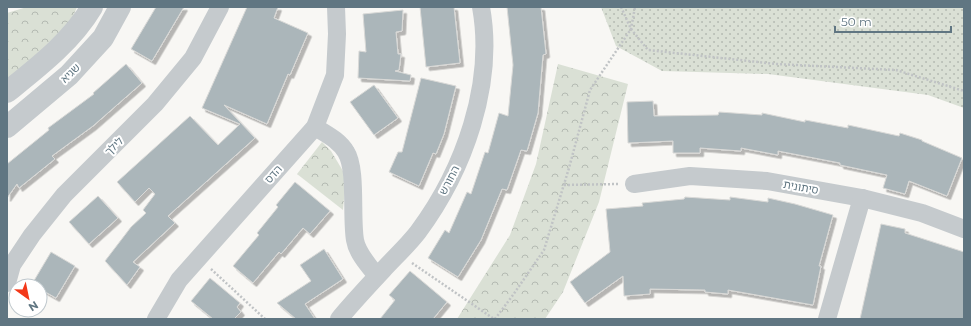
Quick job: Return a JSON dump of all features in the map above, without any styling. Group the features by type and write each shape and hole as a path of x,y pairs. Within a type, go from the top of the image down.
{"street":[{"path":"7,92 50,56 83,21 92,7"},
{"name":"שגיא","path":"7,126 69,75 103,38 120,7"},
{"name":"לילך","path":"7,283 12,265 32,235 64,195 155,104 193,58 220,7"},
{"name":"הדס","path":"156,319 179,280 315,127 335,75 337,34 336,7"},
{"name":"החורש","path":"339,319 418,233 436,206 460,160 474,119 480,94 485,60 481,7"},
{"path":"315,127 337,141 346,152 351,166 355,241 364,259 377,276"},
{"name":"סיתונית","path":"634,184 690,176 767,181 862,198 922,214 964,229"},
{"path":"827,319 862,198"}],"path":[{"path":"621,7 630,29 648,50 776,64 896,70 964,91"},
{"path":"398,254 495,319 544,250 564,185 590,90 630,29 635,7"},
{"path":"564,185 634,184"},
{"path":"198,258 265,319"}],"green space":[{"path":"27,7 77,7 63,41 7,83 7,13"},
{"path":"601,7 964,7 964,108 928,95 768,74 662,71 616,46"},
{"path":"558,64 628,84 599,202 563,292 545,319 457,319 510,235 536,164"},
{"path":"322,142 331,151 346,176 343,210 297,174"}],"building":[{"path":"156,7 184,7 152,61 131,49"},
{"path":"247,7 278,7 274,18 308,33 290,75 288,74 267,124 224,105 255,138 168,216 175,223 133,262 140,267 127,285 105,261 131,227 146,213 143,210 155,194 149,188 135,202 117,182 190,116 218,145 240,124 202,108"},
{"path":"420,7 454,7 460,63 426,67"},
{"path":"507,7 541,7 546,54 543,55 538,113 527,151 521,150 507,190 502,189 481,240 458,277 428,258 445,230 449,233 467,192 471,194 485,152 488,153 499,113 508,116 513,65"},
{"path":"403,10 402,31 396,32 398,54 401,54 399,70 395,71 411,75 410,81 358,78 359,51 366,52 363,14"},
{"path":"126,64 142,83 93,126 52,156 55,159 19,188 17,184 7,198 7,164 49,130 48,128 94,94 93,93"},
{"path":"421,78 456,86 444,134 436,154 433,153 419,186 389,172 398,152 402,152"},
{"path":"374,85 398,118 374,135 350,102"},
{"path":"653,101 654,116 718,115 719,112 762,115 762,113 805,122 805,120 848,128 848,125 899,136 900,133 922,140 962,158 947,196 909,181 905,194 883,188 887,175 840,165 840,163 778,151 778,155 741,148 741,151 700,148 700,153 673,153 673,141 628,143 627,102"},
{"path":"295,182 330,211 310,234 303,228 281,254 279,252 253,283 233,266 259,235 257,233 278,207 276,205"},
{"path":"98,196 118,218 89,244 69,222"},
{"path":"685,197 730,200 730,197 768,202 768,198 833,215 819,266 821,266 813,305 728,290 728,294 705,292 705,290 650,289 650,294 624,296 623,276 585,303 570,282 610,252 606,209 643,206 642,203 684,199"},
{"path":"881,224 905,229 905,233 964,252 964,319 860,319"},
{"path":"324,249 343,279 305,304 315,319 296,319 277,303 311,281 300,265"},
{"path":"51,252 75,266 56,298 48,294 48,278 36,278"},
{"path":"410,271 447,302 433,319 380,319 395,300 389,295"},
{"path":"210,278 240,303 237,307 241,312 234,319 213,319 191,301"}]}
